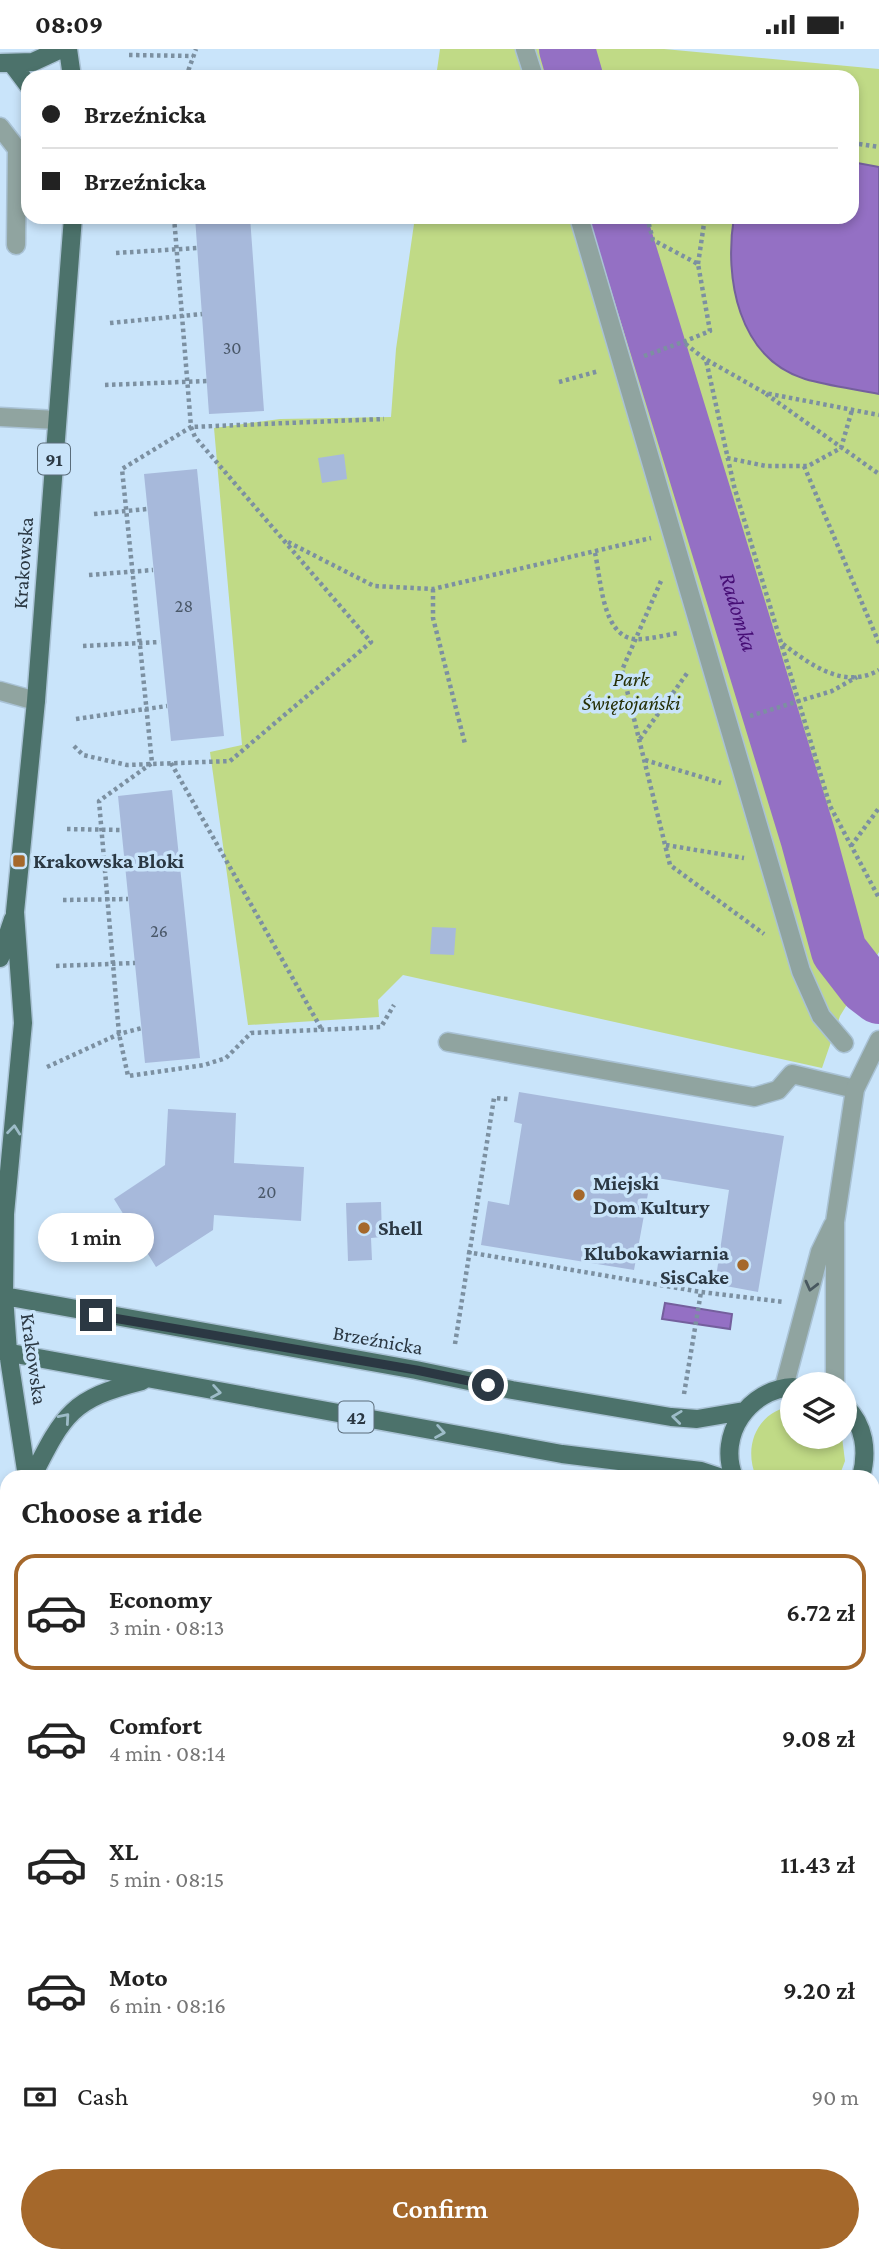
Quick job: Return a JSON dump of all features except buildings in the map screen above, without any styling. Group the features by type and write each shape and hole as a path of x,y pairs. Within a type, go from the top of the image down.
{"main road":[{"path":"7,64 33,62 61,49"},
{"path":"68,49 71,70"},
{"path":"7,64 21,78"},
{"name":"Krakowska","path":"29,1470 4,1352 2,1295 5,1214 23,1023 15,912 36,701 72,224"},
{"name":"Krakowska","path":"0,958 15,912"},
{"name":"Brzeźnicka","path":"2,1295 416,1370 512,1391 671,1417 696,1419 744,1412"},
{"name":"42","path":"4,1352 562,1454 693,1470"},
{"path":"34,1470 55,1430 76,1406 110,1389 149,1380"},
{"path":"733,1470 729,1449 734,1429 744,1412 769,1392 780,1389"},
{"path":"857,1424 865,1445 862,1470"},
{"path":"860,1428 879,1441"}],"street":[{"path":"525,49 532,70"},
{"path":"0,127 17,149 16,245"},
{"path":"581,224 798,958 821,1016 844,1043"},
{"path":"0,417 57,421"},
{"path":"0,691 36,701"},
{"path":"835,1372 835,1222 855,1089 879,1039"},
{"path":"448,1042 754,1097 778,1090 792,1074 855,1089"},
{"path":"792,1372 820,1252 835,1222"}],"path":[{"path":"188,70 196,49"},
{"path":"129,55 193,56"},
{"path":"859,144 879,147"},
{"path":"74,746 83,755 127,765 230,761 371,642 195,437 191,427 175,224"},
{"path":"649,224 653,240 698,264"},
{"path":"559,382 624,363 710,331 698,264 704,224"},
{"path":"116,253 198,248"},
{"path":"110,323 202,314"},
{"path":"683,342 706,359 765,393 879,474"},
{"path":"706,359 727,459 830,806 879,896"},
{"path":"105,385 207,381"},
{"path":"765,393 879,415"},
{"path":"842,449 852,410"},
{"path":"152,763 122,469 191,427 384,419"},
{"path":"727,459 766,466 804,466 842,449"},
{"path":"804,466 879,643"},
{"path":"94,514 147,509"},
{"path":"283,539 374,586 433,589 672,533"},
{"path":"595,553 611,624 620,635 635,639 701,630"},
{"path":"678,553 656,589 622,670 670,865 798,958"},
{"path":"89,575 153,570"},
{"path":"433,589 433,618 465,744"},
{"path":"83,646 160,642"},
{"path":"782,644 827,673 857,677"},
{"path":"640,740 706,648"},
{"path":"744,717 832,691 857,677 879,670"},
{"path":"76,719 167,706"},
{"path":"645,760 748,791"},
{"path":"152,763 99,801 119,1034 128,1076 204,1065 226,1058 251,1033 381,1027 394,1005"},
{"path":"171,763 322,1030"},
{"path":"851,846 879,808"},
{"path":"67,829 121,830"},
{"path":"666,845 769,862"},
{"path":"63,900 128,899"},
{"path":"55,967 135,963"},
{"path":"47,1066 119,1034 142,1028"},
{"path":"455,1344 467,1252 494,1098 508,1099"},
{"path":"467,1252 701,1292 789,1303"},
{"path":"684,1394 701,1292"}],"green space":[{"name":"Park Świętojański","path":"440,49 664,49 879,69 879,952 840,1016 822,1068 403,975 378,1000 379,1017 248,1025 210,752 242,745 214,428 280,419 391,417 396,349 414,224 859,224 859,70 437,70"},
{"path":"780,1410 780,1449 844,1449 845,1461 842,1470 754,1470 751,1454 753,1442 762,1422"}],"shaded area":[{"path":"859,163 879,167 879,394 805,379 782,369 764,353 750,335 734,290 731,241 733,224 859,224"},
{"path":"665,1303 732,1314 730,1329 662,1319"}],"waterway":[{"name":"Radomka","path":"567,49 573,70"},
{"name":"Radomka","path":"620,224 808,837 839,951 866,986 879,996"}],"place":[{"name":"Krakowska Bloki","path":"19,861"},
{"name":"Miejski Dom Kultury","path":"579,1195"},
{"name":"Shell","path":"364,1228"},
{"name":"Klubokawiarnia SisCake","path":"743,1265"}],"route":[{"path":"96,1315 416,1370 488,1385"}]}
